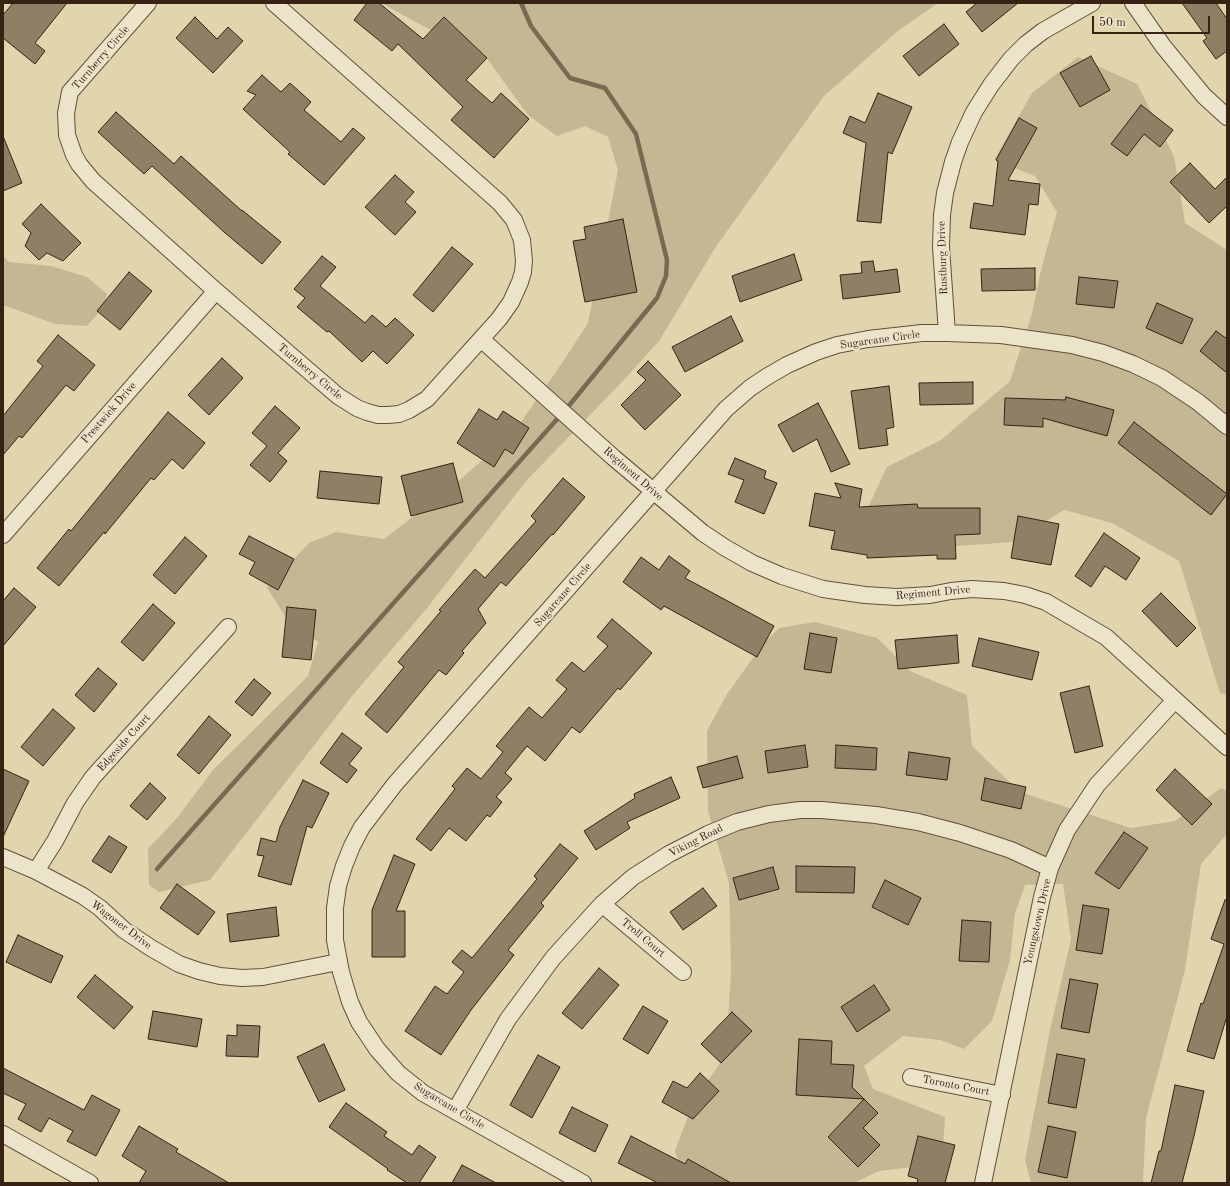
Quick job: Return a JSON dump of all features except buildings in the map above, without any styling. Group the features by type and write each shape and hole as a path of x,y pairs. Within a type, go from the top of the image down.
{"street":[{"name":"Turnberry Circle","path":"148,3 70,92 66,113 67,135 74,155 93,181 216,291 338,396 357,408 367,412 378,415 399,414 419,405 427,399 499,319 511,302 523,272 524,250 522,240 514,220 500,203 274,3"},
{"name":"Rustburg Drive","path":"947,333 941,247 942,215 945,193 960,142 977,107 1010,59 1042,31 1092,3"},
{"path":"1133,3 1163,46 1204,96 1227,117"},
{"name":"Prestwick Drive","path":"3,535 216,291"},
{"name":"Sugarcane Circle","path":"583,1183 423,1093 398,1073 376,1049 359,1022 350,1002 338,962 335,940 335,908 338,886 347,859 362,827 400,778 726,409 750,388 768,376 787,365 816,352 843,344 868,339 922,333 1001,335 1072,345 1103,353 1133,364 1162,378 1198,402 1227,426"},
{"name":"Regiment Drive","path":"481,339 614,458 703,533 752,563 782,576 823,589 865,596 897,597 930,595 972,589 1004,591 1046,602 1106,637 1227,747"},
{"name":"Edgeside Court","path":"36,871 55,841 75,803 93,777 228,627"},
{"name":"Youngstown Drive","path":"983,1183 1042,897 1050,868 1067,830 1097,786 1176,700"},
{"name":"Viking Road","path":"455,1111 508,1019 553,958 602,904 633,877 669,854 708,834 737,822 769,814 800,810 822,810 876,815 918,822 960,833 1011,850 1050,868"},
{"name":"Wagoner Drive","path":"3,857 36,871 82,896 100,908 124,930 151,948 179,964 199,971 220,976 242,978 263,977 338,962"},
{"name":"Troll Court","path":"602,904 683,972"},
{"name":"Toronto Court","path":"911,1077 1002,1095"},
{"path":"3,1134 90,1183"}],"shaded area":[{"path":"381,3 938,3 899,30 824,96 715,248 659,341 622,382 527,480 427,608 353,695 210,880 159,892 149,885 148,849 177,818 213,770 308,676 318,642 285,616 267,588 309,543 336,532 384,539 453,486 514,432 588,323 618,170 608,137 585,126 557,136 528,115 483,53 436,33"},
{"path":"1078,57 1137,84 1174,156 1185,223 1227,250 1227,695 1220,693 1179,561 1112,523 1064,510 1013,542 876,552 862,520 887,467 941,440 1010,381 1031,317 1042,266 1057,212 1035,176 994,160 1032,93"},
{"path":"3,256 9,262 51,266 87,277 107,294 103,308 87,326 55,324 3,305"},
{"path":"815,622 877,638 912,672 967,695 972,746 1020,792 1131,828 1175,821 1221,788 1227,791 1227,834 1201,864 1185,970 1146,1118 1143,1183 1031,1183 1025,1160 1050,1030 1071,939 1063,884 1025,885 1015,913 1010,960 992,1021 964,1049 940,1040 903,1036 864,1066 873,1089 945,1117 943,1147 914,1167 879,1171 854,1183 685,1183 675,1151 693,1103 726,1054 731,971 729,883 708,811 707,731 727,694 763,644 779,628"}],"waterway":[{"path":"157,869 567,408 657,298 666,276 667,260 636,134 605,88 570,78 531,26 521,3"}]}
